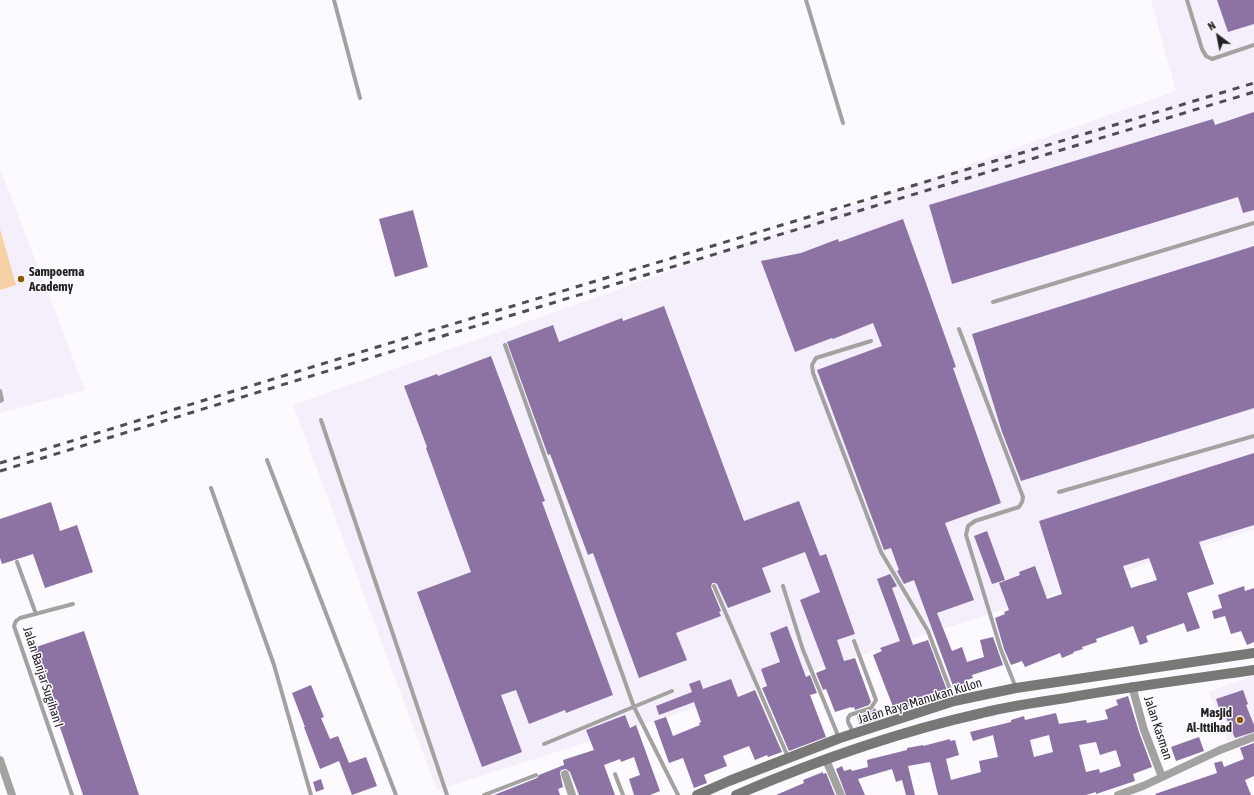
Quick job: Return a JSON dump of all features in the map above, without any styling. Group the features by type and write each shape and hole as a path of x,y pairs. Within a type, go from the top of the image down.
{"main road":[{"name":"Jalan Raya Manukan Kulon","path":"697,795 840,738 954,702 1016,688 1254,653"},
{"name":"Jalan Raya Manukan Kulon","path":"736,795 779,776 882,740 977,714 1132,686 1254,670"}],"street":[{"name":"Jalan Kasman","path":"1132,686 1144,730 1162,777"},
{"name":"Jalan Kasman","path":"1118,795 1143,786 1220,750 1254,737"},
{"path":"0,760 12,795"},
{"path":"826,760 841,795"},
{"path":"565,774 572,795"}],"lane":[{"path":"334,0 360,98"},
{"path":"806,0 843,123"},
{"path":"1188,0 1202,49 1206,56 1212,59 1254,46"},
{"path":"993,302 1254,222"},
{"path":"959,329 1023,497 1022,502 1018,507 975,521 968,526 966,535 1001,650 1016,688"},
{"path":"871,341 816,358 812,365 813,373 881,552 928,631 954,702"},
{"path":"506,345 634,707 678,795"},
{"path":"0,391 2,400 0,401"},
{"path":"321,420 447,795"},
{"path":"1058,492 1254,436"},
{"path":"267,460 396,795"},
{"path":"211,488 274,665 311,795"},
{"path":"17,562 36,614"},
{"path":"714,586 788,758"},
{"path":"783,586 803,650 840,738"},
{"name":"Jalan Banjar Sugihan I","path":"72,795 14,626 16,621 20,618 73,604"},
{"path":"854,641 876,700 871,708 850,715 848,718 848,722 855,734"},
{"path":"544,744 672,690"},
{"path":"615,774 623,795"},
{"path":"484,795 536,775"}],"shaded area":[{"path":"1151,0 1254,0 1254,530 437,790 293,405 1176,91"},
{"name":"Sampoerna Academy","path":"0,168 85,390 0,413"},
{"path":"0,229 16,285 0,290"},
{"path":"1254,675 1254,733 1228,742 1209,692"}],"building":[{"path":"1217,0 1254,0 1254,24 1228,32"},
{"path":"1254,112 1254,210 1243,213 1238,197 952,284 929,205 1213,119 1215,125"},
{"path":"413,210 428,267 395,277 379,219"},
{"path":"903,219 956,367 953,368 1001,503 945,523 974,600 937,613 952,651 962,647 967,662 984,657 980,640 993,637 1003,665 972,675 973,678 964,681 968,691 956,694 914,580 904,584 897,571 899,570 891,548 884,550 817,370 882,346 873,323 795,352 761,261 801,253 838,239 839,242"},
{"path":"1254,246 1254,408 1021,481 1002,432 972,334"},
{"path":"664,306 744,521 799,501 820,556 826,554 855,634 837,640 844,661 855,658 871,702 869,705 855,710 854,707 851,707 835,712 826,689 823,690 816,673 826,669 800,600 820,592 805,552 762,568 771,592 728,608 717,584 712,583 711,587 721,611 719,612 721,616 676,633 687,660 639,678 593,553 588,555 550,454 548,455 507,342 553,325 559,342 622,318 623,321"},
{"path":"491,356 545,501 542,502 613,695 566,713 565,710 529,724 516,690 501,695 522,752 482,767 417,592 471,572 404,386 437,374 438,376"},
{"path":"1254,453 1254,525 1199,542 1214,584 1187,593 1200,628 1187,632 1184,623 1146,636 1148,642 1140,645 1133,626 1096,639 1097,642 1082,647 1083,649 1062,658 1060,653 1025,667 1022,661 1011,665 1004,649 995,618 1005,614 1004,612 1009,610 999,583 1020,575 1019,572 1035,566 1047,599 1062,594 1039,521","holes":["1149,558 1157,580 1131,588 1123,566"]},
{"path":"51,502 60,531 77,525 93,572 45,588 33,554 2,564 0,558 0,519"},
{"path":"987,531 1005,580 992,584 974,536"},
{"path":"890,574 897,586 892,588 913,645 928,640 948,693 931,700 930,698 895,712 873,655 882,651 880,648 900,641 877,579"},
{"path":"1244,586 1245,591 1254,588 1254,642 1247,645 1241,631 1231,634 1225,616 1214,619 1212,611 1222,608 1218,595"},
{"path":"787,626 806,677 810,675 817,693 810,695 826,737 789,751 762,688 767,686 761,669 780,662 770,633"},
{"path":"84,631 139,795 83,795 33,648"},
{"path":"731,679 738,697 755,690 782,752 768,757 767,755 755,760 749,746 723,756 727,766 704,775 707,783 694,788 683,758 669,763 654,721 666,717 673,736 700,725 699,723 701,722 694,702 659,715 656,706 692,692 689,684 700,680 703,689"},
{"path":"311,685 324,717 321,718 330,739 338,736 349,763 366,757 377,786 352,795 339,761 320,769 292,693"},
{"path":"1243,690 1248,704 1246,705 1254,725 1254,732 1235,738 1224,713 1221,714 1216,699"},
{"path":"1128,696 1152,767 1133,774 1135,781 1096,794 1096,792 1086,795 938,795 930,762 908,766 915,795 906,795 902,780 896,782 892,769 858,779 865,795 846,795 836,769 842,766 844,771 851,769 852,771 868,767 867,760 907,750 907,748 923,746 950,739 950,741 955,740 959,755 946,759 951,780 981,772 979,761 998,757 993,735 973,741 970,732 1011,722 1011,720 1024,716 1025,720 1056,713 1059,724 1086,720 1087,723 1108,719 1105,710 1118,705 1116,700","holes":["1049,735 1053,752 1034,757 1030,740","1096,742 1100,755 1116,750 1121,766 1100,773 1099,769 1086,772 1079,745"]},
{"path":"875,708 879,719 860,725 857,716 872,711"},
{"path":"625,715 630,728 636,725 660,791 650,795 634,795 629,779 640,775 634,757 621,762 620,759 604,765 615,795 579,795 570,772 566,769 561,770 560,773 563,787 558,789 560,795 494,795 537,778 539,775 564,765 563,760 594,750 586,730"},
{"path":"1199,737 1204,751 1176,761 1171,747"},
{"path":"1254,743 1254,776 1245,780 1251,795 1155,794 1217,773 1214,763 1222,761 1224,767 1244,759 1240,748"},
{"path":"823,772 823,774 826,773 835,795 776,795 804,783 803,780"},
{"path":"321,779 324,789 316,792 313,782"}],"railway":[{"path":"0,463 413,336 1254,83"},
{"path":"0,471 416,344 1254,92"}],"place":[{"name":"Sampoerna Academy","path":"21,279"},
{"name":"Masjid Al-Ittihad","path":"1240,720"}]}
